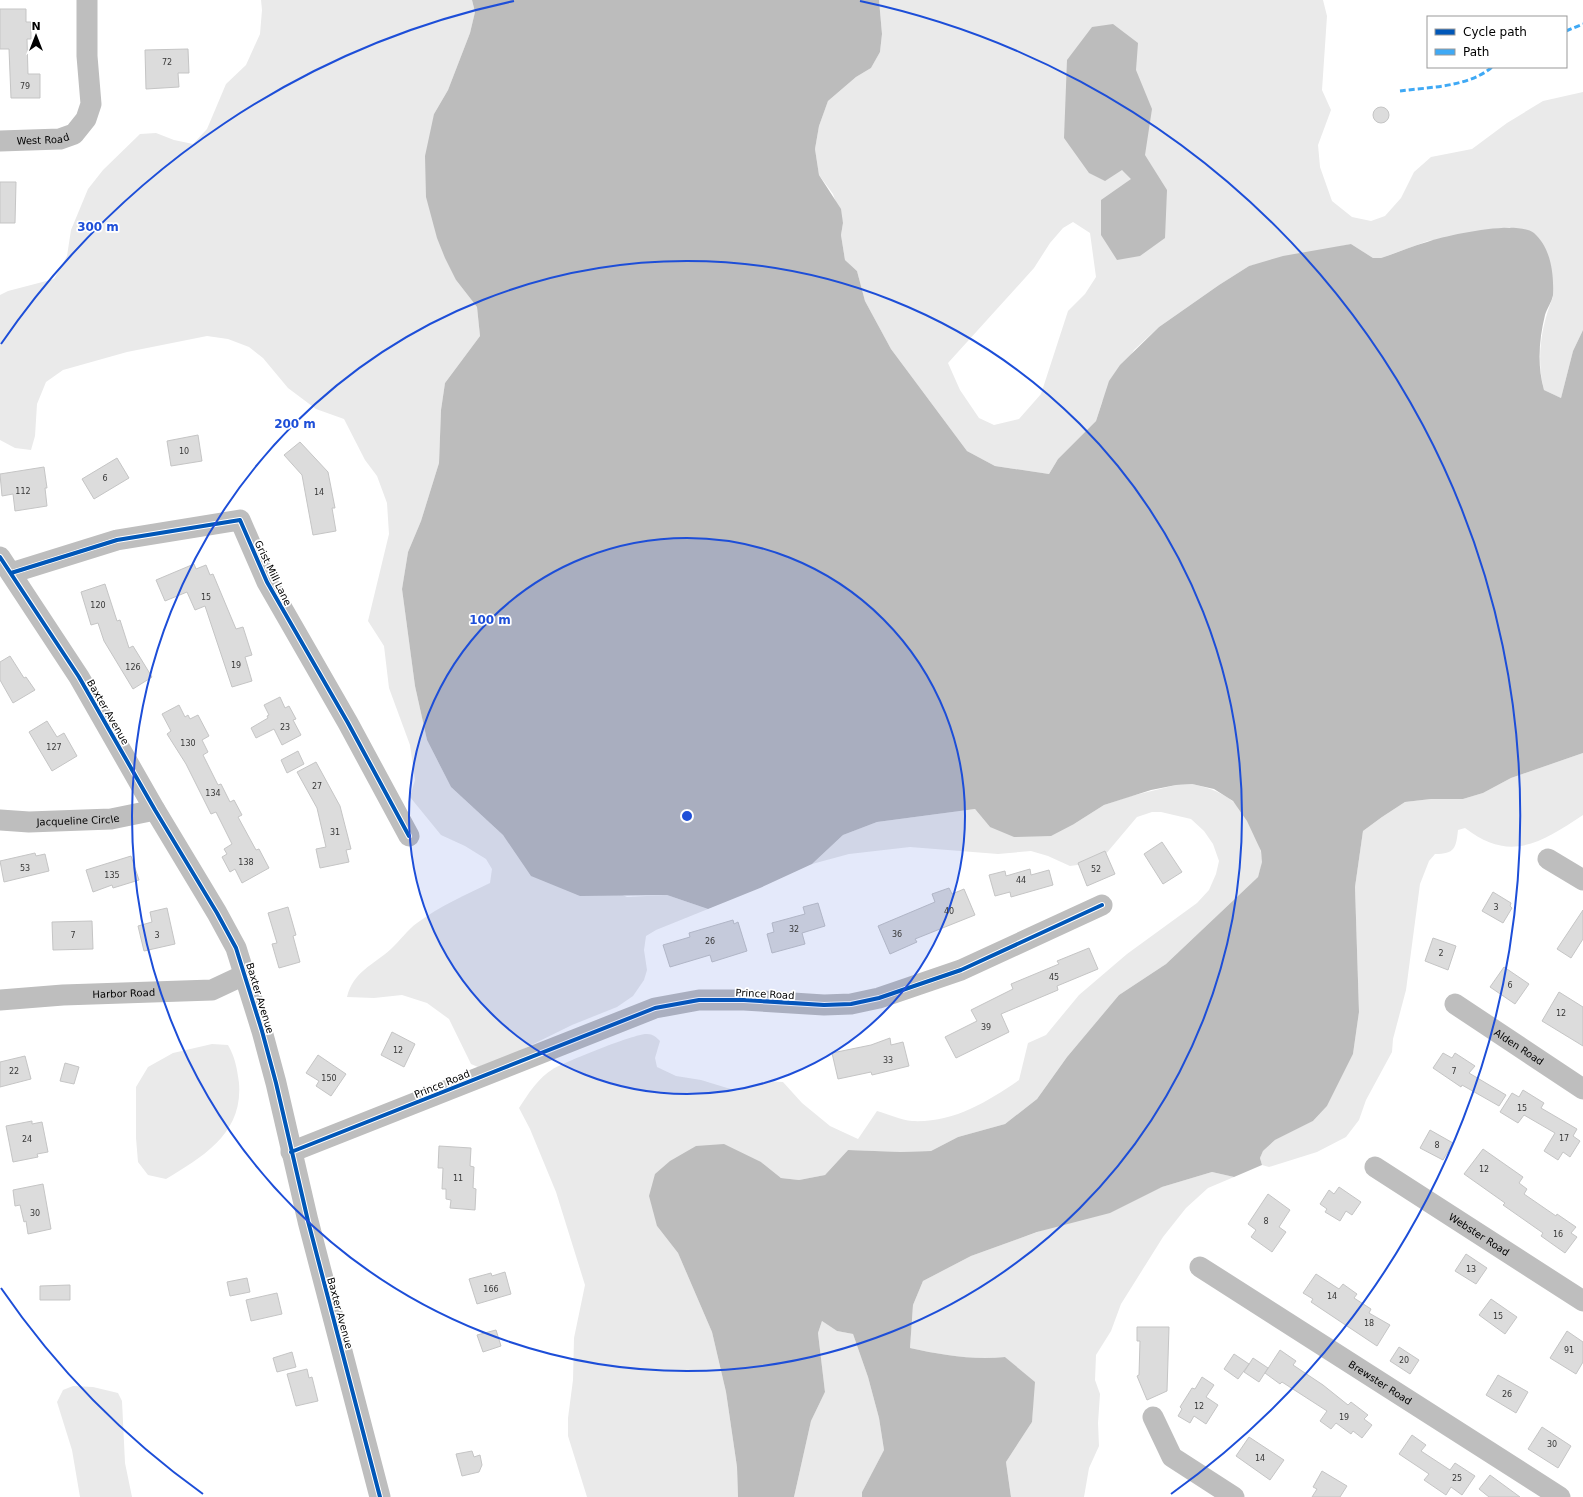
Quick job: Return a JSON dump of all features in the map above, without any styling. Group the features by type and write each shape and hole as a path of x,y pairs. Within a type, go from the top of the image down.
{"street":[{"name":"West Road","path":"0,141 60,139 74,134 86,120 91,104 87,56 88,0"},
{"name":"Grist Mill Lane","path":"5,565 118,540 240,520 267,582 348,723 409,836"},
{"name":"Baxter Avenue","path":"5,565 79,677 236,948 262,1031 329,1304 354,1392 380,1497"},
{"name":"Jacqueline Circle","path":"0,820 29,822 112,819 155,810"},
{"path":"1548,859 1583,880"},
{"name":"Prince Road","path":"292,1152 655,1008 699,1000 744,1000 824,1005 851,1004 879,998 961,970 1102,905"},
{"name":"Harbor Road","path":"0,1000 63,995 212,990 244,976"},
{"name":"Alden Road","path":"1454,1004 1583,1089"},
{"name":"Webster Road","path":"1375,1167 1583,1301"},
{"name":"Brewster Road","path":"1200,1267 1560,1497"},
{"path":"1153,1417 1172,1457 1234,1497"}],"shaded area":[{"path":"261,0 472,0 475,12 470,33 448,90 434,114 456,280 477,307 480,336 445,383 441,410 439,463 421,521 408,552 402,589 415,686 427,740 451,787 503,835 514,848 627,897 667,895 708,909 656,930 646,936 644,950 647,970 644,980 633,996 617,1007 572,1025 511,1055 478,1067 471,1064 449,1019 427,1003 402,995 374,998 347,997 350,988 359,975 391,949 413,926 444,906 490,883 492,869 486,859 465,846 441,835 410,797 415,780 410,745 389,688 384,646 368,621 389,534 387,503 377,476 365,460 344,419 316,409 288,388 263,358 249,347 228,339 207,336 127,352 63,370 46,382 37,404 35,436 31,450 15,448 0,440 0,295 8,291 54,279 67,256 71,230 88,189 103,170 140,134 156,133 174,140 193,144 207,129 226,84 246,65 260,34 262,10"},
{"path":"472,0 879,0 882,34 880,52 871,68 856,77 828,101 819,126 815,149 819,175 841,209 843,223 841,235 845,260 857,271 865,301 891,349 967,451 995,466 1049,474 1058,459 1096,421 1109,381 1120,365 1159,327 1249,266 1283,256 1351,244 1373,258 1381,258 1437,239 1466,233 1498,228 1525,229 1534,233 1540,239 1548,254 1552,270 1553,295 1545,315 1540,343 1540,372 1544,390 1561,398 1573,351 1583,330 1583,753 1511,778 1483,793 1463,799 1431,799 1405,802 1363,831 1355,887 1359,1012 1353,1054 1327,1106 1313,1121 1275,1140 1263,1151 1260,1158 1262,1165 1234,1177 1212,1172 1162,1187 1110,1213 1037,1232 971,1256 923,1281 913,1305 910,1348 957,1356 981,1358 1005,1357 1035,1382 1032,1422 1006,1462 1011,1497 862,1497 862,1492 884,1450 879,1418 868,1377 853,1334 837,1331 822,1321 818,1333 825,1392 811,1421 794,1497 738,1497 737,1467 726,1392 712,1332 678,1253 657,1226 649,1196 655,1174 670,1161 696,1146 724,1144 761,1162 781,1178 799,1180 825,1175 848,1150 901,1152 931,1151 958,1137 1005,1124 1037,1099 1067,1057 1119,995 1166,964 1258,877 1262,862 1261,851 1247,821 1233,801 1214,789 1192,784 1176,785 1151,790 1104,805 1074,824 1051,836 1014,837 990,827 975,809 877,822 843,835 812,864 760,888 708,909 667,895 580,896 531,876 503,835 451,787 427,740 415,686 402,589 408,552 421,521 439,463 441,410 445,383 480,336 477,307 456,280 437,238 426,197 425,156 434,114 448,90 470,33 475,12"},
{"path":"879,0 1323,0 1327,16 1322,90 1331,110 1318,145 1320,167 1332,201 1352,217 1371,221 1385,216 1401,198 1414,172 1431,157 1472,149 1507,123 1543,101 1583,92 1583,330 1573,351 1561,398 1544,390 1540,366 1541,343 1545,319 1553,297 1510,227 1428,241 1381,258 1373,258 1351,244 1249,266 1159,327 1134,350 1102,402 1096,421 1058,459 1049,474 995,466 967,451 891,349 865,301 857,271 845,260 841,235 843,223 833,194 819,175 815,149 819,126 828,101 856,77 871,68 880,52 882,34","holes":["1073,222 1090,233 1096,277 1085,294 1068,311 1041,394 1019,419 994,425 979,418 960,390 948,363 1034,268 1050,243 1063,228"]},
{"path":"1113,24 1138,43 1136,70 1152,109 1145,155 1167,190 1165,238 1140,256 1117,260 1101,235 1101,200 1131,179 1122,170 1105,181 1089,173 1064,138 1067,60 1092,27"},
{"path":"1583,753 1583,815 1539,841 1511,847 1497,845 1481,839 1465,828 1458,830 1453,849 1447,853 1435,854 1429,861 1420,884 1406,990 1393,1039 1392,1052 1366,1100 1359,1120 1346,1137 1317,1152 1269,1167 1262,1165 1260,1158 1263,1151 1275,1140 1313,1121 1327,1106 1353,1054 1359,1012 1355,887 1363,831 1405,802 1431,799 1463,799 1483,793 1511,778"},
{"path":"1192,784 1222,794 1236,804 1247,819 1256,838 1262,856 1262,866 1258,877 1166,964 1119,995 1067,1057 1037,1099 1005,1124 958,1137 931,1151 901,1152 848,1150 825,1175 799,1180 781,1178 761,1162 657,1226 678,1253 712,1332 726,1392 737,1467 738,1497 587,1497 568,1436 568,1418 573,1380 574,1338 585,1285 556,1192 530,1129 519,1108 534,1086 543,1076 560,1065 629,1038 647,1034 653,1035 660,1041 655,1058 657,1067 676,1076 701,1080 737,1091 766,1081 783,1082 802,1103 830,1126 858,1139 877,1111 912,1121 927,1121 942,1119 969,1110 995,1096 1019,1080 1028,1043 1046,1035 1079,995 1127,954 1197,903 1209,890 1216,874 1219,861 1213,844 1204,831 1191,819 1161,812 1152,812 1137,817 1099,862 1070,866 1048,856 1031,851 998,854 910,847 849,854 812,864 843,835 877,822 975,809 990,827 1074,824 1104,805 1131,796 1176,785"},
{"path":"212,1044 228,1045 234,1058 239,1083 239,1101 235,1116 228,1129 218,1141 207,1152 194,1161 166,1179 148,1175 138,1162 136,1138 136,1087 148,1067 173,1053"},
{"path":"1212,1172 1234,1177 1208,1188 1186,1208 1163,1237 1121,1304 1111,1331 1096,1355 1095,1380 1100,1394 1098,1423 1099,1446 1089,1468 1084,1497 1011,1497 1006,1462 1032,1422 1034,1382 1005,1357 981,1358 957,1356 910,1348 913,1305 923,1281 971,1256 1162,1187"},
{"path":"822,1321 837,1331 853,1334 868,1377 879,1418 884,1450 862,1492 862,1497 794,1497 811,1421 825,1392 818,1333"},
{"path":"73,1386 93,1387 118,1393 122,1401 125,1463 132,1497 80,1497 72,1450 57,1402 63,1390"}],"building":[{"path":"0,9 26,9 26,22 31,22 31,39 27,39 28,74 40,74 40,98 11,98 9,49 0,49"},
{"path":"188,49 189,73 178,73 179,87 146,89 145,50"},
{"path":"1381,107 1387,109 1389,115 1387,121 1381,123 1375,121 1373,115 1375,109"},
{"path":"0,182 16,182 15,223 0,223"},
{"path":"198,435 202,461 171,466 167,441"},
{"path":"300,442 328,472 335,508 332,508 336,531 313,535 302,475 284,455"},
{"path":"117,458 129,478 94,499 82,479"},
{"path":"44,467 47,488 45,488 47,506 15,511 13,494 2,496 0,474"},
{"path":"194,564 196,569 206,565 210,575 213,574 236,629 243,627 252,655 245,657 252,681 232,687 205,606 195,610 187,592 165,601 156,580"},
{"path":"105,584 117,621 120,620 129,648 133,646 152,677 133,689 104,641 98,623 91,625 81,592"},
{"path":"10,656 24,678 26,677 35,690 13,703 0,680 0,662"},
{"path":"280,697 285,708 289,706 296,719 293,720 301,735 282,745 274,729 256,738 251,728 268,718 267,716 269,715 264,705"},
{"path":"179,705 185,717 188,715 190,719 198,715 209,736 202,740 208,752 203,755 218,785 221,784 230,802 234,800 242,815 238,817 256,850 259,849 269,868 242,883 235,869 230,872 222,857 227,854 224,849 232,844 216,812 211,814 186,764 167,734 171,731 162,714"},
{"path":"47,721 57,737 64,733 77,756 52,771 29,732"},
{"path":"298,751 304,764 287,773 281,760"},
{"path":"316,762 340,806 351,849 346,850 349,862 320,868 316,849 326,847 317,808 297,772"},
{"path":"1162,842 1182,872 1163,884 1144,854"},
{"path":"1105,851 1115,874 1087,886 1078,863"},
{"path":"35,853 36,856 45,854 49,871 4,882 0,861"},
{"path":"131,856 139,880 113,888 112,885 93,892 86,870"},
{"path":"1030,869 1031,875 1049,870 1053,885 1011,897 1010,892 995,896 989,875 1005,871 1006,876"},
{"path":"949,888 952,894 964,889 975,915 915,939 917,942 890,954 878,926 935,902 932,894"},
{"path":"1493,892 1511,903 1510,906 1512,908 1503,923 1482,911"},
{"path":"818,903 825,926 802,933 805,944 772,953 767,934 774,932 772,923 805,914 803,907"},
{"path":"288,907 296,935 293,936 300,962 279,968 272,944 277,943 268,913"},
{"path":"167,908 175,944 144,951 138,926 152,922 150,912"},
{"path":"1583,910 1583,939 1571,958 1557,949"},
{"path":"733,920 734,924 738,922 747,951 712,962 710,955 670,967 663,945 690,937 689,933"},
{"path":"92,921 93,949 53,950 52,922"},
{"path":"1433,938 1456,946 1448,970 1425,961"},
{"path":"1089,948 1098,969 1057,986 1058,990 1001,1014 1009,1032 956,1058 945,1037 977,1021 971,1010 1013,989 1011,984 1059,964 1057,961"},
{"path":"1504,967 1529,984 1515,1004 1490,987"},
{"path":"1559,992 1583,1007 1583,1046 1542,1021"},
{"path":"392,1032 415,1044 404,1067 381,1055"},
{"path":"890,1038 891,1045 903,1042 909,1066 872,1075 871,1072 838,1079 832,1053 871,1045"},
{"path":"1443,1053 1452,1058 1455,1053 1475,1066 1469,1073 1506,1095 1499,1106 1462,1085 1461,1087 1433,1068"},
{"path":"318,1055 346,1074 331,1096 316,1086 319,1081 306,1073"},
{"path":"25,1056 31,1079 0,1087 0,1062"},
{"path":"65,1063 79,1067 74,1084 60,1081"},
{"path":"1523,1090 1544,1103 1541,1108 1577,1129 1573,1136 1580,1141 1570,1157 1563,1152 1558,1160 1544,1151 1555,1133 1524,1115 1518,1123 1500,1112 1512,1093 1519,1097"},
{"path":"32,1121 32,1124 42,1122 48,1152 37,1154 38,1157 13,1162 6,1126"},
{"path":"1430,1130 1453,1143 1443,1160 1420,1148"},
{"path":"439,1146 471,1148 470,1166 474,1167 473,1188 476,1189 475,1210 450,1208 451,1200 446,1199 446,1189 442,1189 443,1168 438,1168"},
{"path":"1483,1149 1523,1177 1519,1183 1527,1189 1524,1194 1556,1216 1557,1214 1576,1227 1571,1233 1577,1237 1565,1253 1541,1236 1543,1233 1503,1205 1505,1203 1464,1174"},
{"path":"43,1184 51,1229 28,1234 26,1221 24,1222 20,1205 15,1206 13,1190"},
{"path":"1339,1187 1361,1202 1352,1215 1346,1211 1340,1221 1325,1212 1327,1209 1320,1204 1329,1190 1334,1194"},
{"path":"1268,1194 1290,1210 1279,1227 1286,1232 1272,1252 1251,1237 1256,1230 1248,1224"},
{"path":"1466,1254 1487,1268 1476,1284 1455,1271"},
{"path":"505,1272 511,1294 477,1304 469,1279 491,1273 492,1276"},
{"path":"1316,1274 1339,1289 1343,1284 1357,1294 1354,1298 1371,1309 1369,1313 1390,1325 1377,1346 1311,1302 1313,1299 1303,1293"},
{"path":"247,1278 250,1292 230,1296 227,1282"},
{"path":"70,1285 70,1300 40,1300 40,1286"},
{"path":"277,1293 282,1314 251,1321 246,1300"},
{"path":"1491,1299 1517,1317 1505,1334 1479,1315"},
{"path":"1137,1327 1169,1327 1167,1391 1147,1400 1137,1376 1139,1375 1140,1341 1137,1341"},
{"path":"496,1330 501,1346 483,1352 477,1335"},
{"path":"1567,1331 1583,1342 1583,1362 1576,1374 1550,1358"},
{"path":"1399,1347 1419,1360 1410,1374 1390,1361"},
{"path":"1280,1350 1296,1361 1293,1365 1323,1385 1348,1405 1351,1402 1368,1415 1364,1419 1372,1425 1362,1438 1353,1431 1351,1434 1336,1423 1331,1429 1320,1421 1327,1411 1282,1382 1280,1384 1265,1373"},
{"path":"292,1352 296,1367 277,1372 273,1358"},
{"path":"1234,1354 1249,1364 1238,1379 1224,1369"},
{"path":"1253,1358 1268,1368 1259,1382 1244,1372"},
{"path":"307,1369 309,1378 312,1377 318,1401 296,1406 287,1374"},
{"path":"1498,1375 1528,1392 1516,1413 1486,1395"},
{"path":"1202,1377 1214,1385 1206,1397 1218,1405 1206,1424 1194,1416 1190,1423 1178,1416 1182,1409 1180,1407 1192,1388 1195,1389"},
{"path":"1542,1427 1571,1446 1558,1468 1528,1449"},
{"path":"1412,1435 1426,1445 1421,1451 1450,1470 1455,1463 1475,1476 1462,1495 1451,1487 1446,1495 1424,1480 1429,1474 1399,1454"},
{"path":"1249,1437 1284,1460 1270,1480 1236,1456"},
{"path":"472,1451 474,1457 480,1455 482,1465 479,1472 462,1476 456,1454"},
{"path":"1322,1471 1347,1486 1340,1497 1312,1497 1317,1489 1313,1487"},
{"path":"1490,1475 1520,1497 1489,1497 1479,1489"}],"marked path":[{"path":"1567,31 1583,24"},
{"path":"1400,91 1436,87 1461,82 1483,74 1491,68"}],"cycle path":[{"path":"11,573 117,540 240,520 267,582 348,723 409,836"},
{"path":"0,557 79,677 236,948 262,1031 276,1083 308,1221 380,1497"},
{"path":"291,1152 655,1008 699,1000 744,1000 824,1005 851,1004 879,998 961,970 1102,905"}]}
